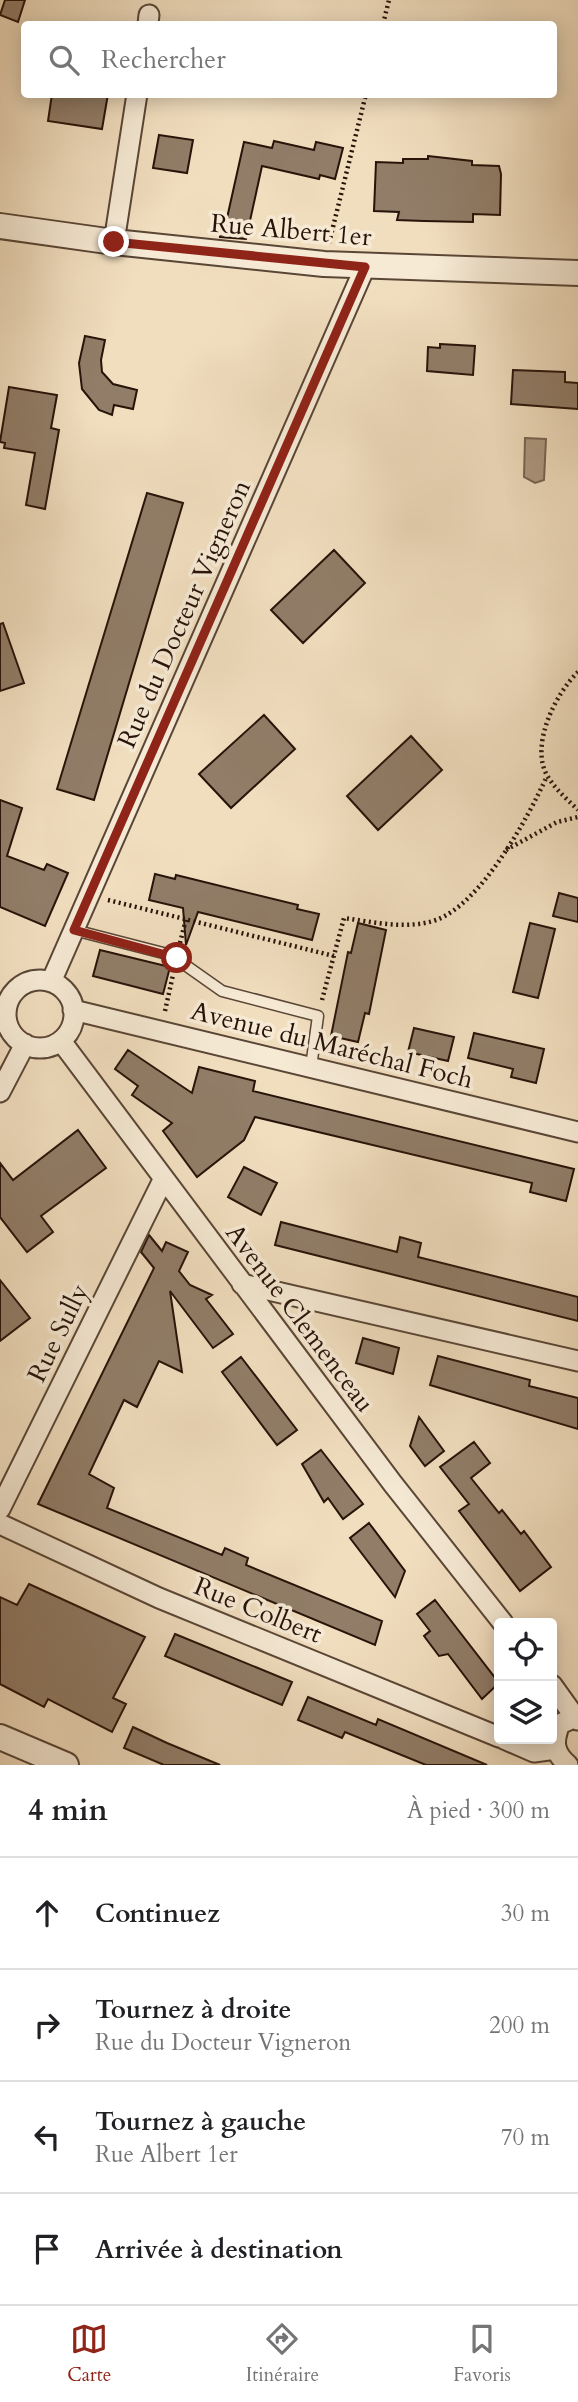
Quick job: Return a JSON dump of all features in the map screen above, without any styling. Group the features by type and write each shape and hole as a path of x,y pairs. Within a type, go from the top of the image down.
{"street":[{"path":"114,242 136,98"},
{"name":"Rue Albert 1er","path":"0,226 114,242 324,264 578,273"},
{"name":"Rue du Docteur Vigneron","path":"51,982 365,267"},
{"path":"28,981 51,982 66,992 73,1010 73,1021 61,1041 43,1048 24,1044 15,1038 5,1018 5,994 28,981"},
{"name":"Avenue du Maréchal Foch","path":"73,1010 578,1132"},
{"name":"Avenue Clemenceau","path":"61,1041 163,1180 499,1618"},
{"path":"0,1092 24,1044"},
{"name":"Rue Sully","path":"0,1509 163,1180"},
{"path":"242,1284 578,1361"},
{"name":"Rue Colbert","path":"0,1524 159,1598 494,1735"},
{"path":"557,1692 578,1720 560,1724 554,1740 558,1757 568,1765"},
{"path":"0,1737 66,1765"},
{"path":"516,1744 534,1752 556,1749"}],"lane":[{"path":"74,930 172,955 222,991 318,1016 311,1067"}],"path":[{"path":"384,21 389,0"},
{"path":"324,264 365,98"},
{"path":"578,672 557,700 542,746 547,776 578,810"},
{"path":"318,1016 344,918 396,925 436,920 466,902 530,813 547,776"},
{"path":"503,852 557,822 578,817"},
{"path":"103,899 334,956"}],"shaded area":[{"path":"525,438 546,439 544,480 535,483 524,477"}],"building":[{"path":"5,0 25,0 18,22 0,15"},
{"path":"51,98 107,98 102,129 48,121"},
{"path":"159,135 193,140 187,173 153,168"},
{"path":"274,141 314,150 316,142 343,148 335,179 320,175 319,179 262,166 246,239 220,237 221,217 227,218 244,142 272,148"},
{"path":"428,156 472,161 472,165 499,166 500,215 473,214 473,222 424,221 397,220 399,212 374,211 376,162 403,163 403,159 428,159"},
{"path":"85,336 105,340 101,360 102,372 113,384 137,390 133,409 114,405 112,415 99,410 82,389 79,363"},
{"path":"440,344 475,346 473,375 427,371 428,347 440,348"},
{"path":"513,370 565,372 565,382 578,383 578,409 511,404"},
{"path":"9,387 57,395 51,428 59,430 45,509 26,505 35,453 4,448 5,443 0,442"},
{"path":"147,493 183,503 94,800 57,789"},
{"path":"334,550 365,583 303,643 271,610"},
{"path":"3,623 24,683 0,691 0,624"},
{"path":"264,715 295,749 231,808 199,774"},
{"path":"411,736 442,770 378,830 347,796"},
{"path":"0,800 22,808 7,856 44,870 47,864 68,873 45,926 0,907"},
{"path":"155,874 175,879 176,875 298,905 297,909 319,914 312,940 198,912 186,945 183,908 149,900"},
{"path":"559,893 578,898 578,922 553,916"},
{"path":"358,923 386,930 369,1014 365,1013 358,1042 331,1036 348,952 351,953"},
{"path":"530,923 555,929 538,998 513,992"},
{"path":"100,950 170,967 163,994 93,976"},
{"path":"414,1028 454,1037 448,1061 408,1052"},
{"path":"474,1033 544,1049 536,1083 511,1077 513,1069 468,1058"},
{"path":"128,1050 192,1093 199,1067 255,1081 253,1091 574,1169 566,1201 530,1192 532,1183 255,1117 244,1140 197,1177 163,1131 172,1123 132,1095 138,1086 115,1069"},
{"path":"78,1130 106,1168 41,1216 53,1232 27,1252 0,1217 0,1163 13,1180"},
{"path":"244,1167 277,1183 261,1215 228,1197"},
{"path":"281,1222 397,1252 400,1237 421,1243 418,1257 578,1297 578,1321 275,1245"},
{"path":"149,1235 162,1251 166,1242 188,1252 179,1271 190,1285 212,1295 206,1299 233,1334 213,1348 170,1291 182,1372 159,1361 137,1407 124,1400 89,1474 114,1488 107,1508 222,1555 225,1548 248,1558 246,1565 382,1621 375,1645 38,1504 154,1268 141,1252"},
{"path":"0,1280 30,1318 0,1341"},
{"path":"363,1338 399,1348 393,1374 356,1363"},
{"path":"438,1356 530,1380 529,1386 578,1398 578,1429 430,1385"},
{"path":"241,1357 297,1430 277,1445 222,1372"},
{"path":"419,1417 444,1451 425,1466 410,1446"},
{"path":"474,1442 490,1463 471,1478 499,1513 502,1510 521,1534 524,1531 551,1567 520,1591 459,1511 469,1504 440,1467"},
{"path":"321,1450 363,1504 343,1519 328,1498 324,1502 302,1464"},
{"path":"369,1523 405,1571 395,1597 350,1538"},
{"path":"29,1584 145,1637 113,1698 126,1704 112,1732 48,1699 44,1707 0,1684 0,1597 17,1605"},
{"path":"435,1600 494,1677 494,1688 482,1699 448,1654 439,1656 424,1636 430,1631 417,1614"},
{"path":"175,1634 292,1682 282,1705 165,1656"},
{"path":"308,1697 376,1725 378,1719 487,1765 426,1765 345,1732 342,1738 298,1720"},
{"path":"133,1727 220,1765 164,1765 124,1748"}],"route":[{"path":"114,242 365,267 74,930 177,958"}]}
